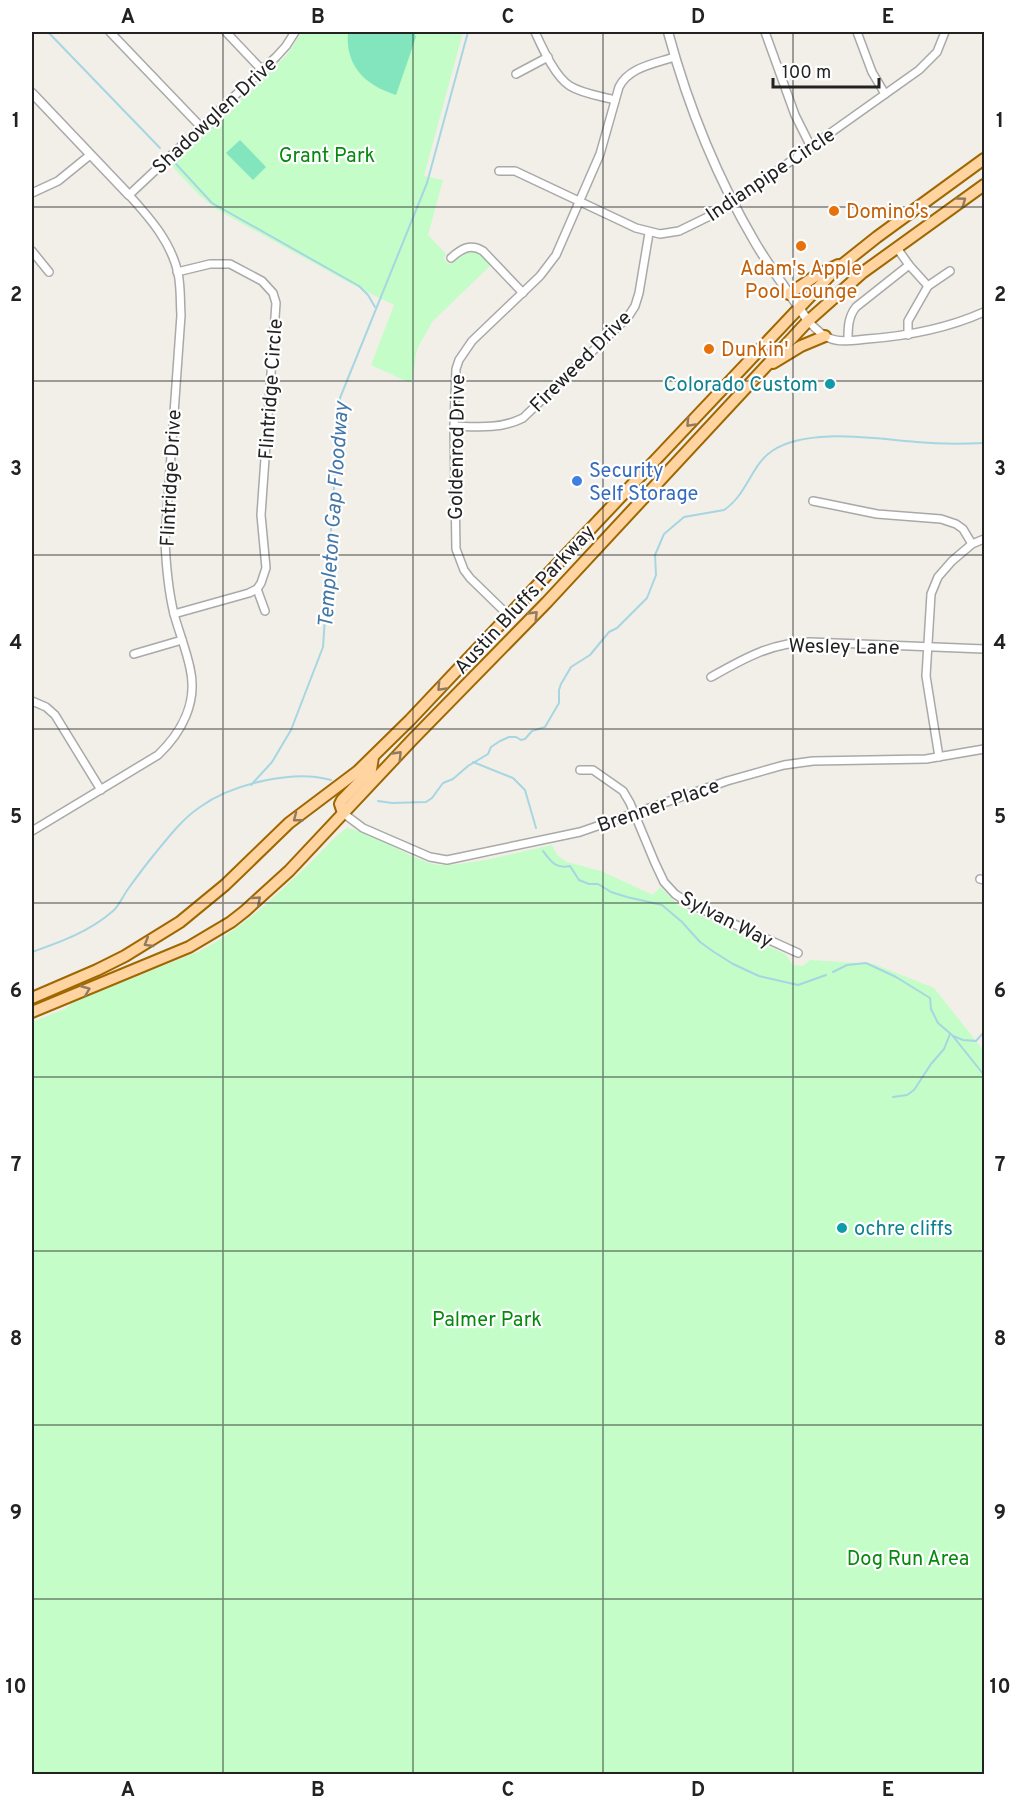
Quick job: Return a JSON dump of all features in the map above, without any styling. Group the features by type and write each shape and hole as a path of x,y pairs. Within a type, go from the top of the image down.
{"main road":[{"name":"Austin Bluffs Parkway","path":"32,998 125,956 180,922 225,885 289,823 358,771 799,307 844,263 984,159"},
{"name":"Austin Bluffs Parkway","path":"32,1012 167,957 231,922 289,871 547,602 808,321 848,284 984,185"},
{"path":"789,294 817,275 844,263"},
{"path":"761,372 801,346 825,336"},
{"path":"343,813 340,804 342,800 371,770 373,757"}],"street":[{"path":"110,32 201,127"},
{"path":"226,32 262,70"},
{"name":"Shadowglen Drive","path":"129,195 262,70 286,46 295,32"},
{"path":"535,32 559,75 569,86 615,100"},
{"path":"668,32 701,132 733,202 758,246 808,321 825,336 834,340 848,340 909,335 948,326 984,312"},
{"path":"765,32 795,115 811,147"},
{"path":"856,32 872,72 885,94"},
{"name":"Indianpipe Circle","path":"500,171 515,171 649,233 669,233 691,227 733,202 930,60 941,45 945,32"},
{"path":"516,74 548,57"},
{"name":"Goldenrod Drive","path":"508,615 470,578 464,570 456,549 454,378 459,360 472,341 523,293 556,255 600,154 623,79 629,73 675,57"},
{"name":"Flintridge Drive","path":"32,93 147,215 170,250 177,272 181,315 165,540 166,566 174,614 192,682 189,708 180,730 170,744 158,755 32,831"},
{"path":"32,193 58,181 90,155"},
{"name":"Fireweed Drive","path":"454,426 502,426 523,418 619,326 635,306 649,233"},
{"path":"451,258 464,248 472,246 478,248 523,293"},
{"path":"897,248 928,286"},
{"path":"32,251 49,272"},
{"name":"Flintridge Circle","path":"177,272 210,264 230,264 262,281 273,293 276,303 261,514 266,568 257,589"},
{"path":"848,340 849,322 856,307 909,265"},
{"path":"909,335 908,321 928,286 950,271"},
{"path":"813,501 877,514 941,519 963,529 972,544"},
{"path":"939,757 927,685 927,648 934,585 952,561 972,544 984,539"},
{"path":"174,614 257,589 265,610"},
{"path":"134,654 182,640"},
{"name":"Wesley Lane","path":"711,677 760,651 789,643 984,649"},
{"path":"32,701 46,707 55,715 100,790"},
{"name":"Brenner Place","path":"343,813 363,828 430,857 447,860 580,832 727,781 784,765 813,761 918,760 984,749"},
{"name":"Sylvan Way","path":"580,770 593,770 618,786 627,796 660,873 675,894 690,904 798,954"}],"green space":[{"name":"Grant Park","path":"302,32 463,32 424,176 443,180 428,235 446,254 444,259 448,264 455,262 461,254 472,249 481,253 492,264 432,322 417,349 412,381 408,382 371,365 394,305 216,209 198,194 171,165 286,56"},
{"path":"348,32 414,32 416,37 396,95 375,86 359,72 350,55"},
{"path":"240,140 266,167 253,180 226,153"},
{"name":"Palmer Park","path":"347,828 369,835 422,860 443,865 473,862 552,845 557,855 567,862 601,871 653,895 660,887 679,906 785,954 793,965 803,966 810,960 874,964 934,988 984,1051 984,1774 32,1774 32,1022 65,1009 73,1002 200,951 216,942 268,902"}],"waterway":[{"path":"48,32 160,148"},
{"name":"Templeton Gap Floodway","path":"251,785 272,762 291,730 323,647 340,398 427,183 468,32"},
{"path":"176,164 212,203 359,286 375,307"},
{"name":"Templeton Gap Floodway","path":"378,801 426,802 432,798 443,783 453,779 468,766 488,754 491,747 500,741 509,737 525,739 532,731 545,727 559,703 559,690 571,667 590,655 609,632 617,628 647,598 656,575 655,555 664,534 684,517 724,510 732,504 759,464 772,451 804,439 842,436 933,443 984,443"},
{"name":"Templeton Gap Floodway","path":"473,762 513,778 525,790 536,828"},
{"name":"Templeton Gap Floodway","path":"32,952 84,931 113,911 143,868 175,830 193,812 213,799 246,785 282,778 299,776 331,780"},
{"name":"Templeton Gap Floodway","path":"543,851 554,864 570,866 579,880 589,884 598,884 611,892 627,897 662,905 700,942 733,964 759,976 798,985 826,975"},
{"path":"833,972 847,965 866,963 896,977 930,998 931,1009 938,1023 952,1035 984,1075"},
{"path":"953,1036 976,1041 984,1032"},
{"path":"893,1097 907,1095 914,1090 944,1049 950,1034"}],"place":[{"name":"Domino's","path":"834,211"},
{"name":"Adam's Apple Pool Lounge","path":"801,246"},
{"name":"Dunkin'","path":"709,349"},
{"name":"Colorado Custom","path":"830,384"},
{"name":"Security Self Storage","path":"577,481"},
{"name":"ochre cliffs","path":"842,1228"}],"park label":[{"name":"Dog Run Area","path":"908,1558"}]}
